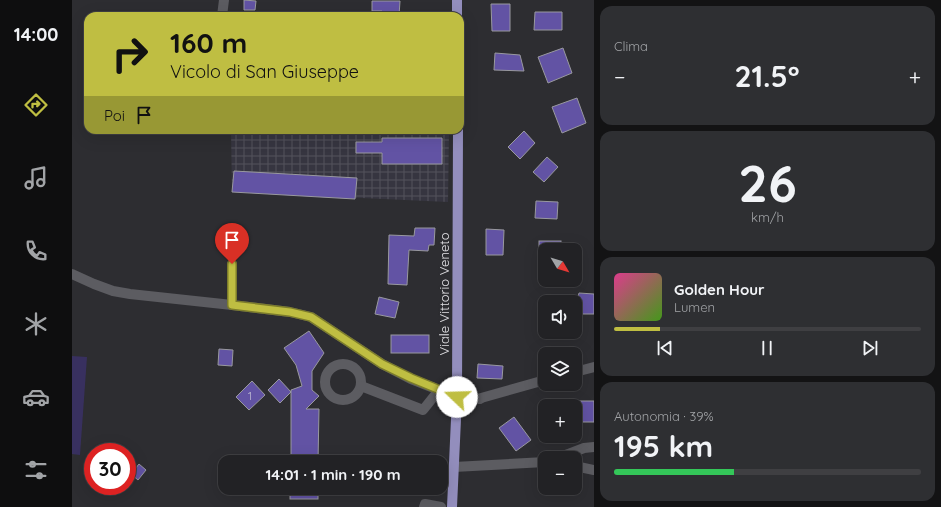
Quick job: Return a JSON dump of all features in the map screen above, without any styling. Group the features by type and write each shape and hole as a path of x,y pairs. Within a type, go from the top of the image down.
{"main road":[{"path":"457,0 457,12"},
{"name":"Viale Vittorio Veneto","path":"452,507 456,401 458,134"}],"street":[{"path":"222,12 224,0"},
{"path":"232,264 232,305"},
{"path":"72,274 94,284 126,294 290,312 311,317 382,364 439,390 456,401 480,398 538,382"},
{"path":"582,370 594,367"},
{"path":"361,386 423,410 439,390"},
{"path":"576,451 584,448 594,447"},
{"path":"454,467 538,462"},
{"path":"582,467 594,470"},
{"path":"424,507 425,504 441,507"}],"shaded area":[{"path":"231,134 449,134 448,202 232,192"},
{"path":"72,356 87,357 80,455 72,454"}],"building":[{"path":"244,0 256,1 255,10 244,10"},
{"path":"372,1 400,1 399,12 372,11"},
{"path":"491,4 510,4 510,31 492,31"},
{"path":"535,12 562,12 562,30 534,30"},
{"path":"563,48 572,73 548,83 538,57"},
{"path":"495,53 520,55 524,71 494,70"},
{"path":"577,98 586,123 562,133 552,107"},
{"path":"524,131 535,143 520,159 508,147"},
{"path":"382,138 442,138 442,164 382,164 382,153 356,153 356,142 382,142"},
{"path":"547,157 558,167 544,182 533,172"},
{"path":"234,171 357,178 355,199 232,192"},
{"path":"536,201 558,202 557,219 535,218"},
{"path":"415,228 435,228 434,245 429,245 428,251 409,250 407,285 388,284 389,235 414,236"},
{"path":"486,229 504,230 503,255 486,255"},
{"path":"539,241 561,241 561,243 539,243"},
{"path":"579,293 594,294 594,314 582,314 582,295 578,295"},
{"path":"379,297 399,302 395,318 375,314"},
{"path":"309,331 324,353 312,371 312,390 319,396 306,409 319,409 318,455 291,455 291,390 302,386 296,365 284,348"},
{"path":"391,335 429,335 429,353 391,353"},
{"path":"219,349 233,350 232,366 218,365"},
{"path":"478,364 503,366 502,379 477,378"},
{"path":"279,379 291,392 280,403 268,390"},
{"path":"252,381 265,395 249,410 236,397"},
{"path":"582,401 594,401 594,422 582,422"},
{"path":"514,417 531,440 516,451 499,428"},
{"path":"139,464 146,470 138,480 136,478 136,468"},
{"path":"290,495 318,495 318,499 290,499"}],"route":[{"path":"232,264 232,305 290,312 311,317 382,364 457,397"}]}
